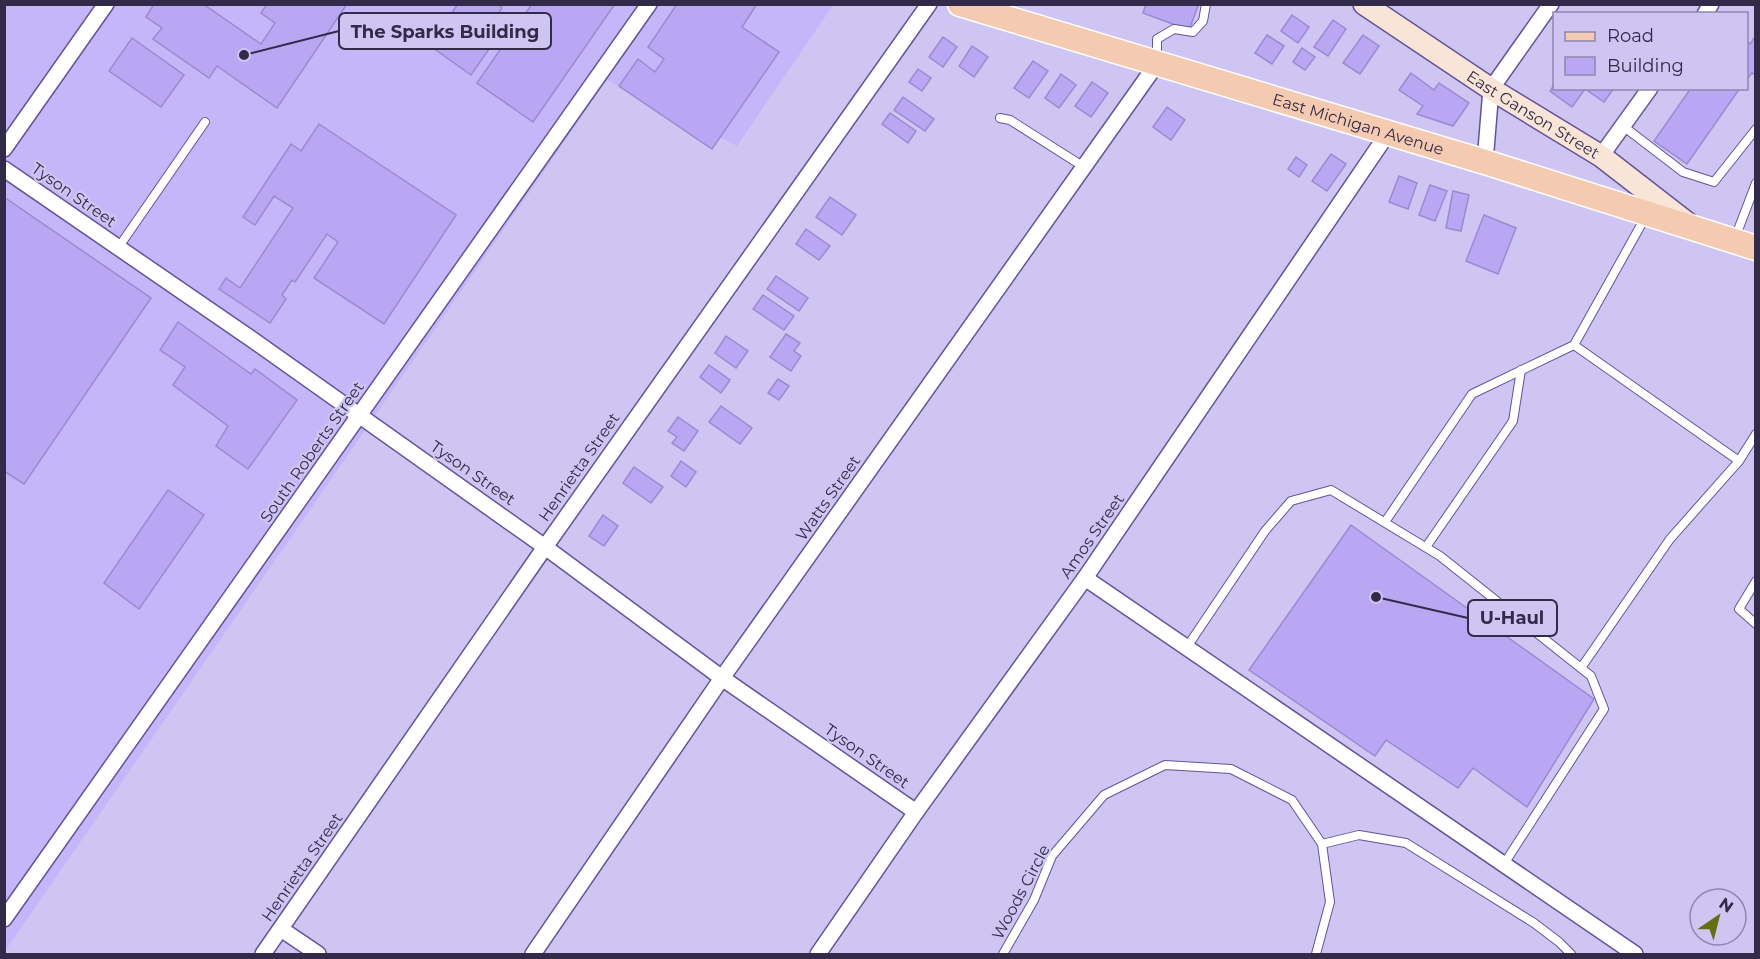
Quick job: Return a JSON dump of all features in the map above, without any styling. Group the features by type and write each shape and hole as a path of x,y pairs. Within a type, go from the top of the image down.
{"main road":[{"name":"East Michigan Avenue","path":"960,4 1156,65 1485,162 1745,245"}],"street":[{"path":"4,149 106,4"},
{"name":"South Roberts Street","path":"4,919 649,4"},
{"name":"Henrietta Street","path":"263,954 545,546 929,4"},
{"name":"East Ganson Street","path":"1364,4 1491,89 1600,156 1698,231"},
{"path":"1485,162 1491,89 1551,4"},
{"name":"Watts Street","path":"533,954 722,678 1156,65"},
{"path":"1600,156 1649,90"},
{"name":"Amos Street","path":"818,954 916,812 1085,578 1388,133"},
{"name":"Tyson Street","path":"4,169 545,546 722,678 916,812"},
{"path":"1085,578 1635,954"},
{"path":"281,929 318,954"}],"lane":[{"path":"1156,65 1157,39 1174,29 1193,32 1203,21 1206,4"},
{"path":"1000,118 1010,120 1084,167"},
{"path":"118,248 205,122"},
{"path":"1623,126 1683,171 1714,182 1755,129"},
{"path":"1745,245 1755,183"},
{"path":"1385,522 1472,394 1574,345 1647,214"},
{"path":"1574,345 1739,461"},
{"path":"1426,548 1514,421 1521,370"},
{"path":"1581,668 1670,539 1739,461 1755,434"},
{"path":"1187,646 1265,531 1292,501 1331,490 1426,548 1591,676 1604,709 1504,864"},
{"path":"1755,581 1739,609 1755,624"},
{"name":"Woods Circle","path":"1003,954 1034,900 1052,856 1104,795 1165,765 1230,769 1292,800 1322,844 1330,902 1316,954"},
{"path":"1322,844 1359,835 1406,843 1534,923 1571,954"}],"shaded area":[{"path":"5,5 833,5 737,146 607,80 5,951"}],"building":[{"path":"154,4 203,4 261,44 275,23 261,13 267,4 347,4 277,108 217,66 209,78 153,39 162,28 146,17"},
{"path":"458,4 497,4 502,8 495,18 505,26 471,75 429,45"},
{"path":"532,4 615,4 533,122 477,83"},
{"path":"677,4 757,4 742,27 779,52 712,149 619,86 638,59 655,72 664,59 648,47"},
{"path":"1146,4 1194,4 1198,6 1189,30 1143,13"},
{"path":"1292,15 1309,27 1298,43 1281,31"},
{"path":"1333,20 1346,29 1328,56 1314,47"},
{"path":"1267,35 1284,46 1272,64 1255,53"},
{"path":"1363,35 1379,46 1360,74 1343,63"},
{"path":"1756,35 1756,75 1752,73 1748,78 1748,42 1750,44"},
{"path":"943,37 957,47 943,67 929,57"},
{"path":"132,38 184,75 161,107 109,71"},
{"path":"972,46 988,57 974,77 959,66"},
{"path":"1302,48 1315,57 1305,70 1293,62"},
{"path":"1033,61 1048,71 1029,98 1014,88"},
{"path":"918,69 931,78 922,91 909,82"},
{"path":"1411,73 1434,90 1439,83 1469,103 1453,126 1417,114 1423,106 1399,90"},
{"path":"1061,74 1076,85 1059,108 1045,98"},
{"path":"1092,82 1108,93 1091,117 1075,106"},
{"path":"1553,86 1553,90 1584,90 1572,107 1550,91"},
{"path":"1586,90 1613,90 1604,102"},
{"path":"1690,90 1739,90 1687,164 1654,141"},
{"path":"903,97 934,119 925,131 894,110"},
{"path":"1167,107 1185,120 1171,140 1153,127"},
{"path":"890,113 916,131 908,143 882,124"},
{"path":"319,124 456,215 384,324 314,278 338,242 327,234 295,282 292,280 282,295 286,299 270,323 219,289 226,278 240,288 293,208 274,196 255,225 243,217 291,144 301,151"},
{"path":"1331,154 1346,164 1327,191 1312,181"},
{"path":"1296,157 1307,165 1299,177 1288,169"},
{"path":"1399,176 1417,183 1408,209 1389,202"},
{"path":"1430,185 1447,191 1435,221 1419,215"},
{"path":"1453,191 1469,195 1461,231 1446,228"},
{"path":"4,197 151,298 24,484 4,471"},
{"path":"830,197 856,215 842,235 816,217"},
{"path":"1484,215 1516,228 1498,274 1466,261"},
{"path":"806,229 830,246 819,260 796,244"},
{"path":"776,276 808,298 799,311 767,289"},
{"path":"763,295 794,316 784,330 753,309"},
{"path":"178,322 251,374 255,369 297,400 248,469 216,446 228,426 173,385 185,367 160,350"},
{"path":"786,334 800,343 794,351 801,356 791,371 770,357"},
{"path":"726,336 748,351 736,368 715,353"},
{"path":"709,365 730,380 721,393 700,377"},
{"path":"778,379 789,386 779,400 768,393"},
{"path":"721,406 752,428 740,444 709,422"},
{"path":"678,417 698,431 684,451 672,443 677,437 668,431"},
{"path":"681,461 696,472 686,487 671,476"},
{"path":"634,467 663,487 651,503 623,483"},
{"path":"168,490 204,515 139,609 104,583"},
{"path":"603,515 618,526 604,546 589,536"},
{"path":"1351,525 1594,699 1527,807 1473,768 1458,788 1386,740 1375,756 1249,670"}],"place":[{"name":"The Sparks Building","path":"244,55"},
{"name":"U-Haul","path":"1376,597"}]}
